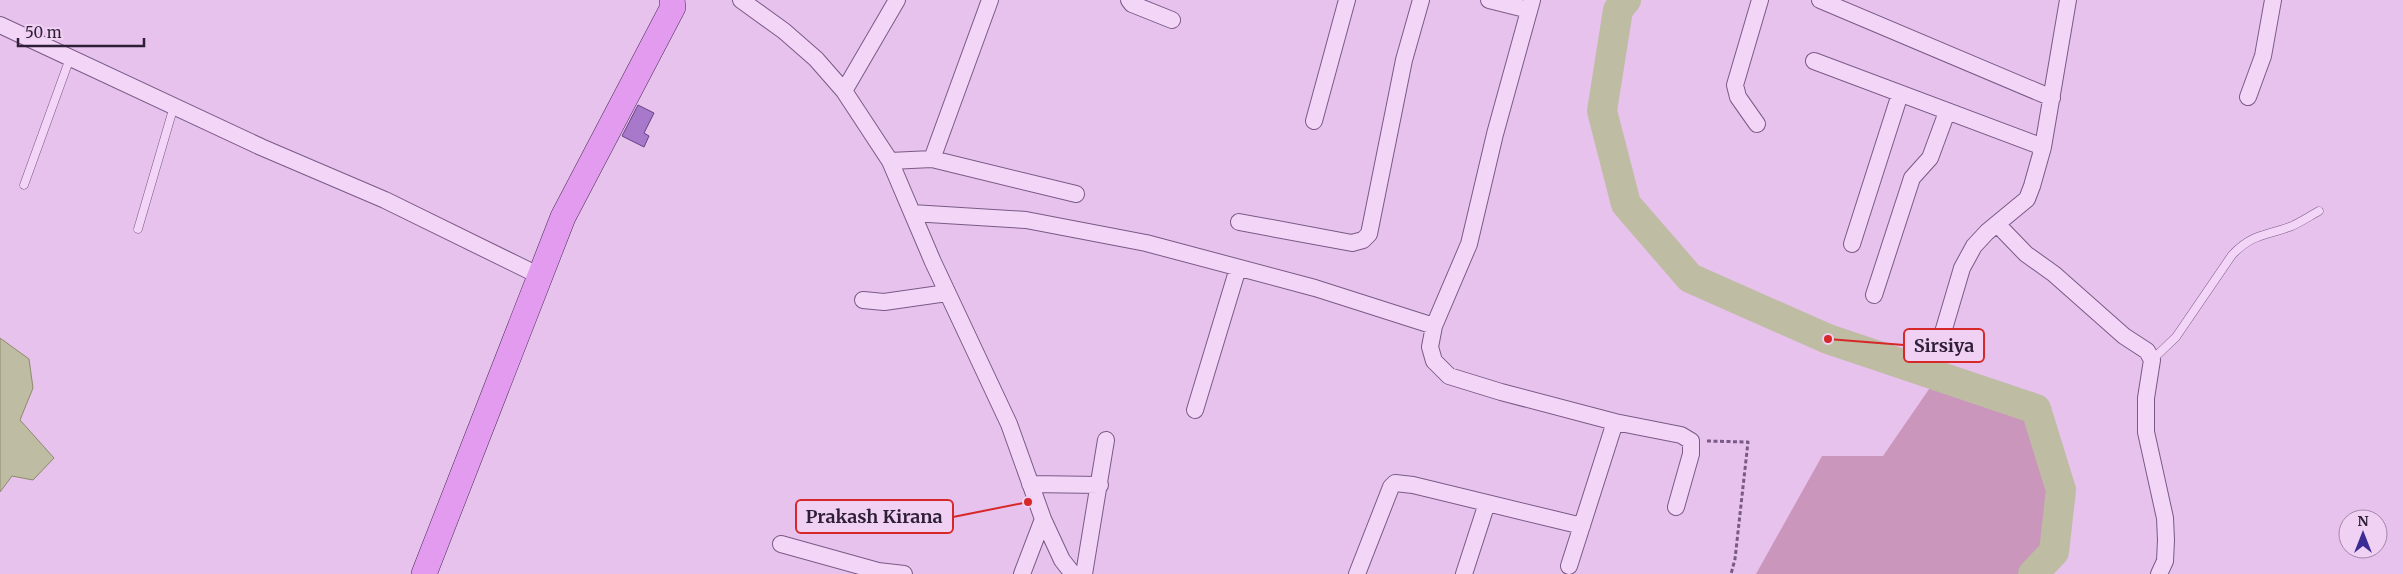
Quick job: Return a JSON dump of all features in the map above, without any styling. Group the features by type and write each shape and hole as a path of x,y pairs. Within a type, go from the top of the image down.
{"main road":[{"path":"424,574 563,217 667,2"}],"street":[{"path":"741,0 784,31 810,53 844,91 890,161 947,293 1009,424 1030,484 1062,560 1073,574"},
{"path":"844,91 897,0"},
{"path":"932,158 990,0"},
{"path":"1129,0 1132,4 1172,20"},
{"path":"1314,121 1347,0"},
{"path":"1239,222 1352,243 1363,240 1369,234 1404,60 1421,0"},
{"path":"1489,0 1530,5 1495,134 1469,244 1434,326 1430,346 1434,361 1449,376 1501,392 1615,422 1681,435 1691,441 1691,454 1676,507"},
{"path":"1757,124 1738,97 1735,85 1760,0"},
{"path":"1820,0 2052,98"},
{"path":"1941,339 1962,268 1974,246 2027,199 2043,147 2068,0"},
{"path":"2248,97 2263,56 2272,0"},
{"path":"0,25 261,146 385,200 540,276"},
{"path":"1814,61 2043,147"},
{"path":"1852,244 1900,94"},
{"path":"1874,295 1912,178 1930,158 1947,112"},
{"path":"890,161 932,158 1076,194"},
{"path":"912,213 1026,220 1146,244 1315,288 1434,326"},
{"path":"1997,224 2026,254 2054,274 2124,336 2147,351 2152,360 2146,398 2146,432 2165,518 2165,561 2159,574"},
{"path":"1195,410 1238,268"},
{"path":"863,300 884,302 947,293"},
{"path":"1569,566 1615,422"},
{"path":"1084,574 1106,440"},
{"path":"1358,574 1391,487 1395,483 1413,485 1582,526"},
{"path":"1030,484 1100,484"},
{"path":"1464,574 1488,503"},
{"path":"1022,574 1044,519"},
{"path":"781,544 878,571 904,574"}],"lane":[{"path":"24,185 70,57"},
{"path":"138,230 174,106"},
{"path":"2152,360 2176,337 2232,255 2243,243 2292,226 2319,211"}],"path":[{"path":"1691,441 1748,442 1735,558 1731,574"}],"shaded area":[{"path":"0,338 29,359 33,388 20,420 54,458 33,480 12,476 0,492"},
{"path":"1936,379 1973,380 2039,410 2059,440 2061,504 2040,553 2021,574 1756,574 1822,456 1883,456"}],"building":[{"path":"638,105 654,113 644,133 649,136 644,147 622,136"}],"waterway":[{"path":"1626,0 1618,10 1602,111 1626,204 1690,278 1828,339 2036,409 2061,490 2054,552 2033,574"}],"place":[{"name":"Sirsiya","path":"1828,339"},
{"name":"Prakash Kirana","path":"1028,502"}]}
